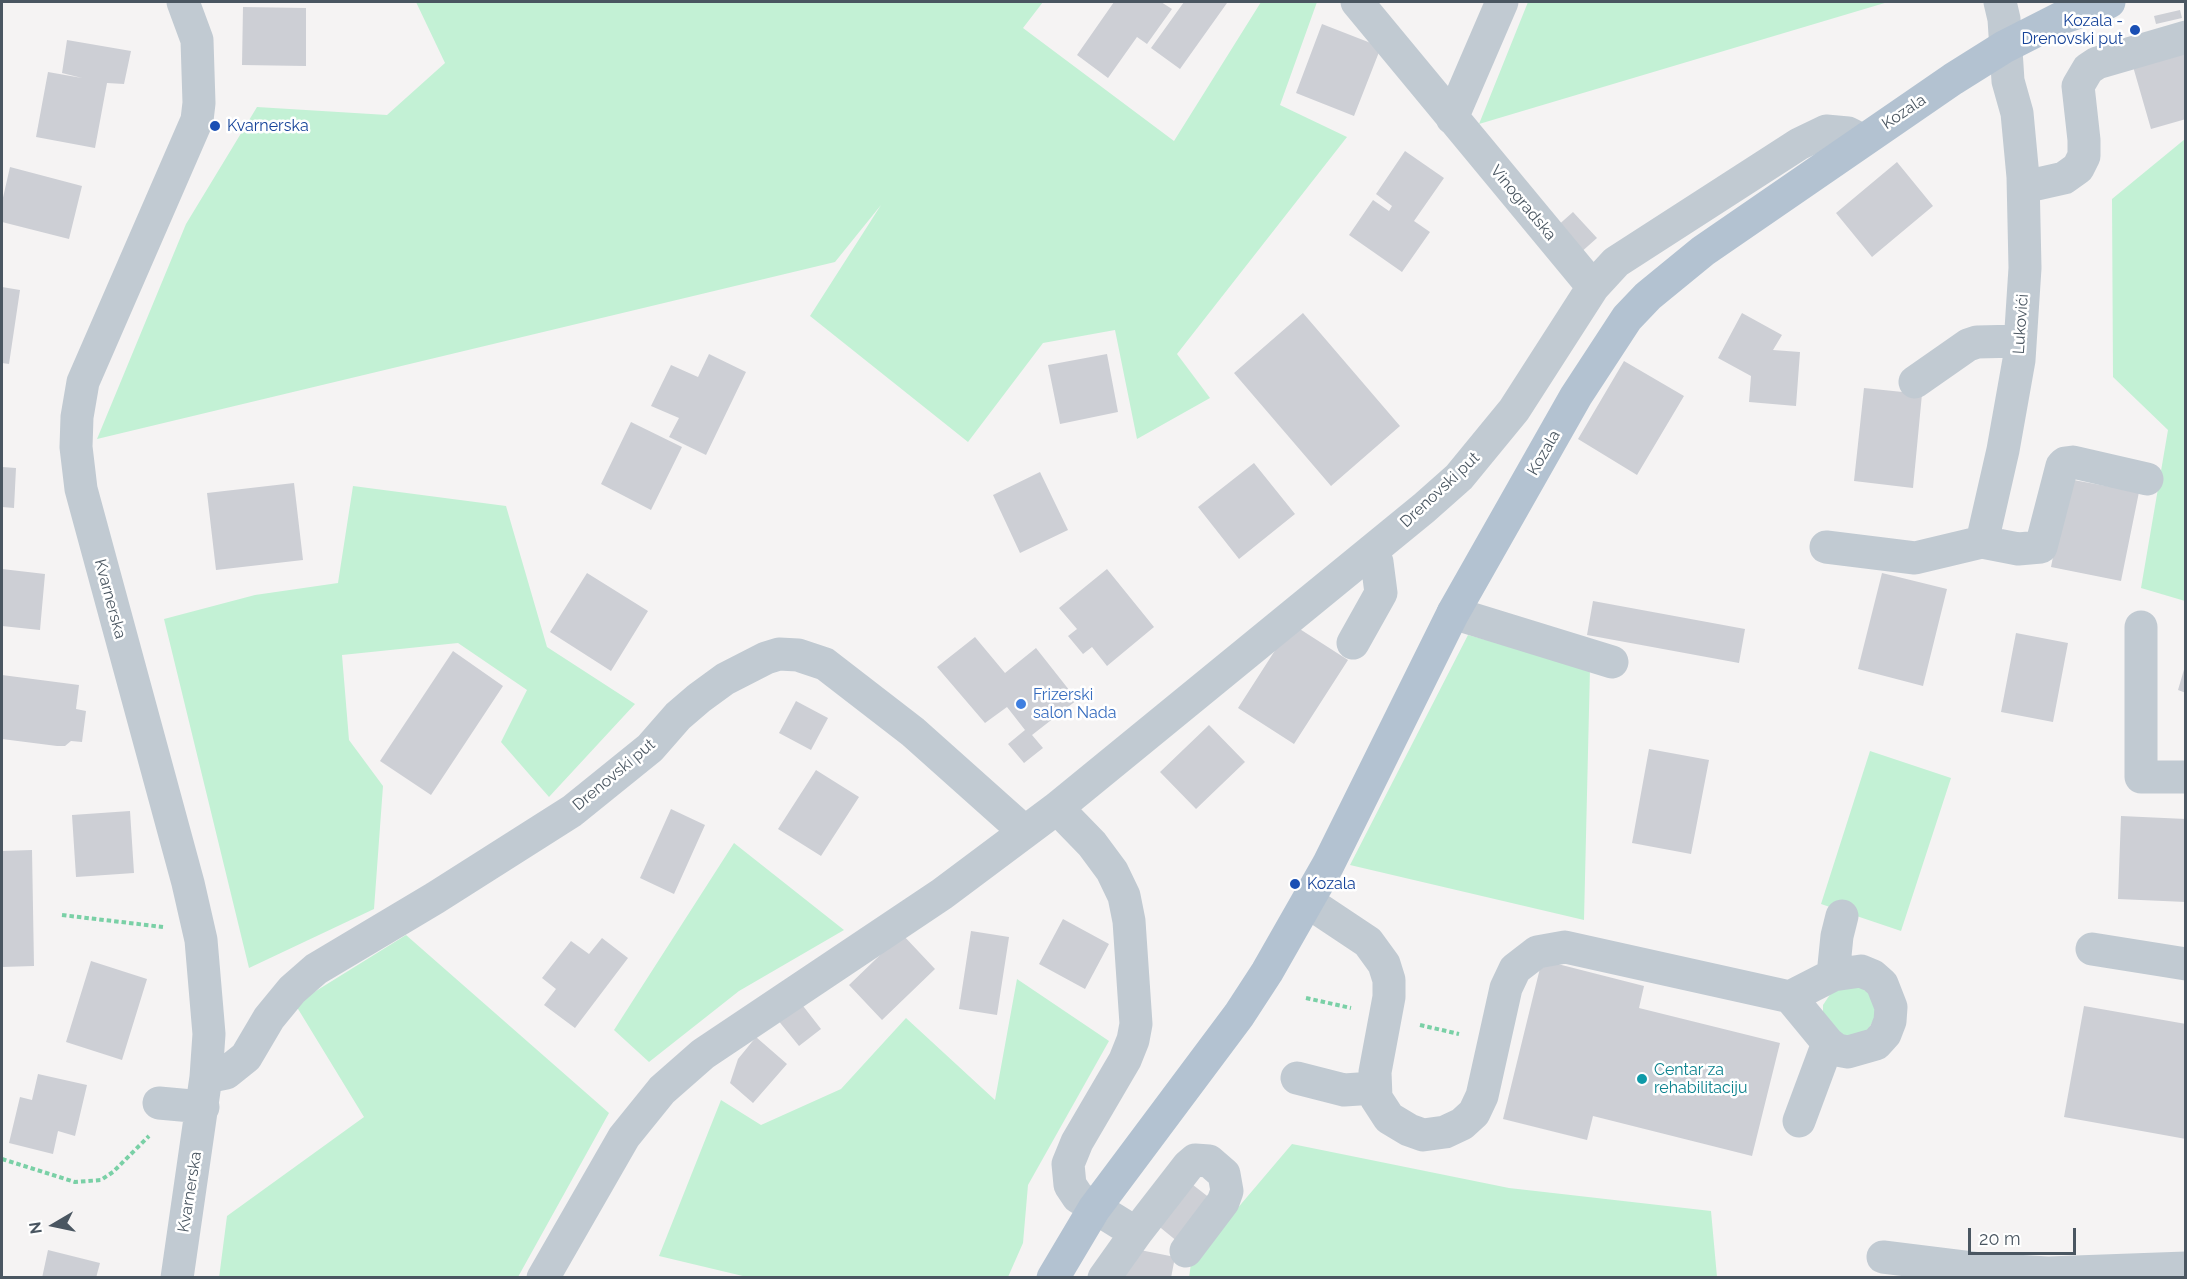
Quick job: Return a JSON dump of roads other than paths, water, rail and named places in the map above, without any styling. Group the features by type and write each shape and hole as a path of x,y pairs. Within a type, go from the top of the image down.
{"main road":[{"name":"Kozala","path":"1053,1278 1094,1209 1239,1015 1308,902 1453,613 1576,396 1627,318 1647,296 1703,251 1862,140 2004,47 2061,18 2109,2"}],"street":[{"name":"Kvarnerska","path":"177,1278 185,1098 209,1034 201,940 188,883 81,489 76,447 77,417 83,382 196,120 200,94 197,40 183,2"},
{"name":"Vinogradska","path":"1357,2 1593,287"},
{"path":"1452,118 1502,2"},
{"path":"2000,2 2004,19 2004,47"},
{"path":"2024,187 2064,178 2078,168 2084,156 2078,86 2088,69 2097,63 2186,37"},
{"name":"Lukovići","path":"1982,542 2003,450 2020,341 2025,268 2024,187 2017,113 2008,81 2004,47"},
{"name":"Drenovski put","path":"543,1278 624,1137 662,1090 703,1054 942,894 1057,808 1450,484 1484,449 1514,410 1593,287 1616,262 1799,144 1826,131 1848,132 1862,140"},
{"path":"1915,382 1968,345 1977,342 2020,341"},
{"path":"1826,547 1902,558 1927,557 1982,542 2018,549 2041,547 2062,466 2065,463 2073,462 2147,479"},
{"path":"1353,643 1381,593 1377,562 1372,550"},
{"path":"1453,613 1612,662"},
{"path":"2141,627 2141,777 2186,777"},
{"name":"Drenovski put","path":"185,1098 226,1073 246,1057 275,1011 292,990 316,969 435,898 572,810 650,748 678,716 699,698 725,679 766,658 779,654 798,655 825,664 913,732 1024,832"},
{"path":"1057,808 1092,843 1113,871 1124,896 1130,921 1136,1024 1133,1040 1125,1060 1077,1142 1068,1164 1070,1185 1075,1194 1094,1209 1136,1233"},
{"path":"1308,902 1368,942 1384,964 1389,980 1389,997 1374,1088 1380,1107 1389,1118 1423,1135 1445,1132 1462,1124 1474,1113 1482,1096 1506,988 1515,969 1537,952 1565,946 1790,997 1827,1043 1837,1050 1848,1052 1876,1044 1885,1034 1890,1021 1887,994 1873,976 1849,971 1833,975 1790,997"},
{"path":"1833,975 1837,936 1842,916"},
{"path":"2092,949 2186,964"},
{"path":"1800,1120 1827,1043"},
{"path":"1297,1078 1344,1090 1374,1088"},
{"path":"1104,1278 1188,1166 1196,1160 1209,1161 1224,1174 1227,1191 1223,1202 1186,1251"},
{"path":"1883,1257 1980,1269 2048,1273 2186,1268"}],"place":[{"name":"Kozala - Drenovski put","path":"2135,30"},
{"name":"Kvarnerska","path":"215,126"},
{"name":"Frizerski salon Nada","path":"1021,704"},
{"name":"Kozala","path":"1295,884"},
{"name":"Centar za rehabilitaciju","path":"1642,1079"}]}
